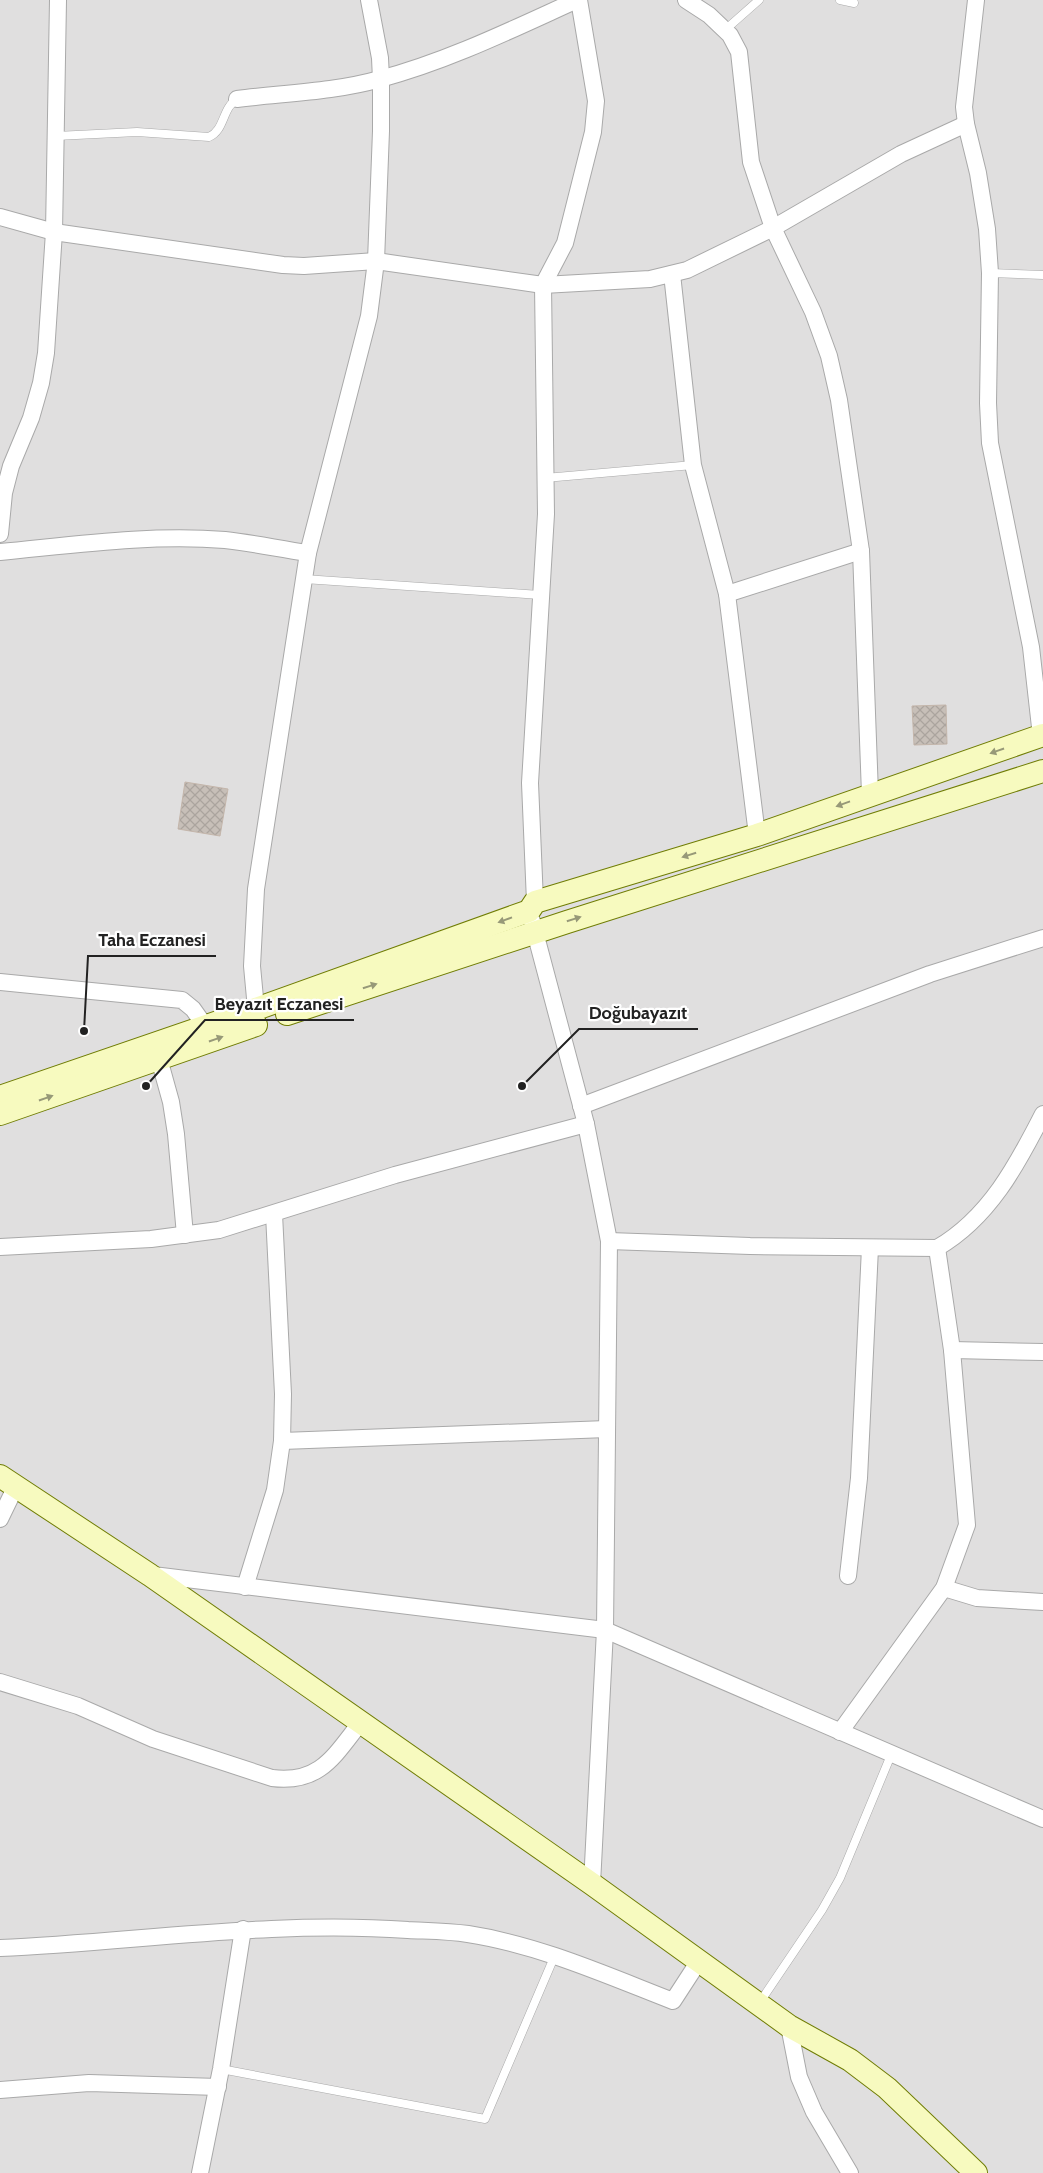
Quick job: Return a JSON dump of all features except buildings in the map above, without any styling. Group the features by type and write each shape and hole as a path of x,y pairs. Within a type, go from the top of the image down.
{"main road":[{"path":"0,1114 157,1051 870,794 1042,736"},
{"path":"0,1097 157,1051 205,1026 533,915 1043,771"},
{"path":"8,1481 150,1575 361,1722 592,1884 789,2026 850,2060 887,2088 976,2173"}],"street":[{"path":"0,534 5,465 31,418 41,383 46,353 54,232 58,0"},
{"path":"256,1009 252,966 256,889 308,554 369,316 376,261 382,130 381,79 380,58 369,0"},
{"path":"238,99 351,86 381,79 482,43 578,0 593,73 596,101 593,132 565,243 543,285 546,514 530,784 533,915 586,1124 609,1241 604,1630 592,1884"},
{"path":"686,0 709,15 736,43 739,52 751,162 773,228 813,312 829,356 839,400 861,551 870,794"},
{"path":"976,0 966,82 966,124 984,201 990,274 988,403 990,443 1031,646 1042,736"},
{"path":"0,216 54,232 283,264 304,266 376,261 543,285 650,279 687,270 773,228 901,154 966,124"},
{"path":"672,274 693,466 727,594 757,835"},
{"path":"0,552 104,542 180,539 226,540 308,554"},
{"path":"727,594 861,551"},
{"path":"581,1106 930,974 1043,938"},
{"path":"0,982 169,997 182,1000 193,1009 205,1026"},
{"path":"157,1051 171,1102 176,1134 184,1236"},
{"path":"609,1241 937,1248 955,1238 980,1215 1038,1137 1043,1114"},
{"path":"0,1247 184,1236 219,1230 395,1175 586,1124"},
{"path":"245,1587 275,1490 282,1441 284,1394 274,1214"},
{"path":"848,1576 859,1478 870,1248"},
{"path":"840,1732 944,1588 967,1525 952,1350 937,1248"},
{"path":"952,1350 1043,1352"},
{"path":"282,1441 607,1429"},
{"path":"0,1519 8,1481"},
{"path":"150,1575 604,1630 1043,1819"},
{"path":"944,1588 977,1598 1043,1602"},
{"path":"0,1682 78,1706 153,1739 282,1780 304,1777 328,1764 361,1722"},
{"path":"0,1948 72,1945 243,1929 357,1926 468,1934 555,1955 673,2001 699,1961"},
{"path":"200,2173 218,2087 243,1929"},
{"path":"789,2026 799,2077 814,2112 850,2173"},
{"path":"0,2090 89,2083 218,2087"}],"lane":[{"path":"725,30 759,0"},
{"path":"840,0 854,3"},
{"path":"56,136 138,132 209,137 217,132 228,106 238,99"},
{"path":"990,274 1043,275"},
{"path":"545,478 693,466"},
{"path":"304,579 540,595"},
{"path":"759,2004 822,1910 840,1878 891,1755"},
{"path":"221,2069 485,2119 555,1955"}],"shaded area":[{"path":"0,0 1043,0 1043,2173 0,2173"}],"place":[{"name":"Taha Eczanesi","path":"84,1031"},
{"name":"Beyazıt Eczanesi","path":"146,1086"},
{"name":"Doğubayazıt","path":"522,1086"}]}
